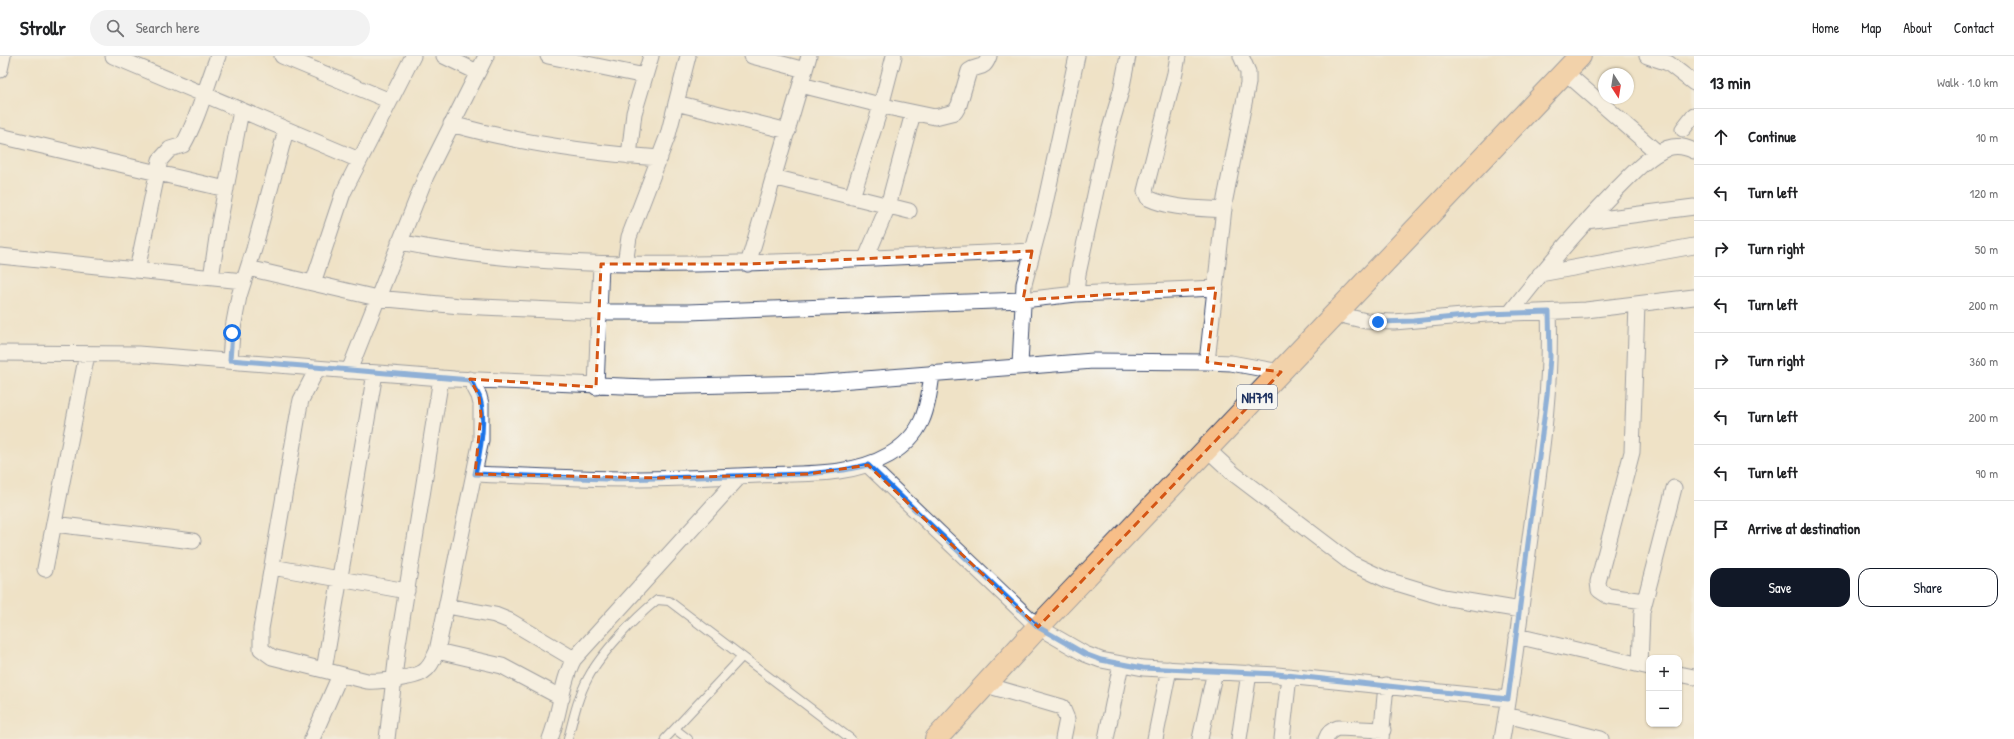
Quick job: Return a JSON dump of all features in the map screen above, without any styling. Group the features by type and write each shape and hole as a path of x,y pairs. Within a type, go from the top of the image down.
{"highway":[{"name":"NH719","path":"936,739 1038,627 1337,314 1580,56"}],"street":[{"path":"0,70 3,56"},
{"path":"113,56 204,96 359,160"},
{"path":"137,270 156,172 160,160 164,153 170,149 183,145 204,96 218,56"},
{"path":"282,56 390,101"},
{"path":"313,283 343,193 413,56"},
{"path":"444,56 477,72"},
{"path":"349,371 426,176 486,56"},
{"path":"548,56 645,76"},
{"path":"629,156 634,113 651,56"},
{"path":"625,264 630,237 660,158 688,56"},
{"path":"748,264 807,63 752,56"},
{"path":"852,197 882,106 894,56"},
{"path":"801,85 882,106 935,117 954,112 959,106 969,71 974,68 982,67 986,64 989,56"},
{"path":"1020,365 1024,284 1043,213 1077,56"},
{"path":"1076,294 1078,274 1107,139 1121,91 1128,56"},
{"path":"1178,56 1145,191 1148,198 1157,202 1176,206 1224,210"},
{"path":"1207,362 1224,210 1248,83 1248,72 1241,56"},
{"path":"1647,56 1668,63 1694,83"},
{"path":"1565,72 1658,153"},
{"path":"676,103 788,131"},
{"path":"211,278 241,111"},
{"path":"866,258 888,206 913,112"},
{"path":"1683,129 1694,115"},
{"path":"451,124 506,138 629,156 660,158"},
{"path":"230,360 235,313 286,130"},
{"path":"0,136 226,189"},
{"path":"1510,313 1540,274 1586,221 1638,168 1658,153 1669,148 1680,146 1694,151"},
{"path":"774,177 909,211"},
{"path":"1586,221 1694,207"},
{"path":"399,242 445,252 494,258 572,264 748,264 1032,251"},
{"path":"1540,274 1694,246"},
{"path":"0,256 211,278 246,275 313,283 377,298 460,306 598,312 688,312 1023,300 1076,294 1216,288"},
{"path":"596,386 601,264"},
{"path":"1337,314 1366,321 1383,322 1510,313 1549,312 1694,297"},
{"path":"1637,304 1632,452 1598,582 1600,590 1608,596 1644,601"},
{"path":"1502,739 1521,610 1547,395 1550,349 1549,312"},
{"path":"0,353 138,354 230,360 318,369 470,380 646,387 770,385 932,374 1020,365 1093,361 1231,363 1281,372"},
{"path":"45,569 87,354"},
{"path":"318,369 301,400 261,629 261,649 272,657 367,681 394,679 422,673 432,662 437,651 475,474 481,434 481,404 479,396 470,380"},
{"path":"324,670 375,373"},
{"path":"475,474 624,479 827,472 868,465 894,451 911,437 918,428 929,404 932,374"},
{"path":"387,739 394,679 441,378"},
{"path":"1207,449 1234,474 1358,566 1387,580 1443,597 1521,610"},
{"path":"868,465 1038,627 1085,654 1122,664 1169,669 1289,676 1508,699"},
{"path":"550,739 567,676 574,659 740,476"},
{"path":"1517,636 1645,666 1640,624 1644,601 1674,488"},
{"path":"54,524 193,541"},
{"path":"272,567 408,590"},
{"path":"447,606 495,615 510,620 574,659"},
{"path":"437,651 502,666 562,698"},
{"path":"1106,739 1122,664"},
{"path":"1155,739 1169,669"},
{"path":"1200,739 1215,671"},
{"path":"1239,739 1249,673"},
{"path":"312,739 340,675"},
{"path":"1682,675 1694,677"},
{"path":"1282,739 1289,676"},
{"path":"986,685 1062,707 1067,719 1063,739"},
{"path":"1326,739 1328,734 1333,729 1338,728 1382,734 1386,685"},
{"path":"1506,716 1601,739"}],"lane":[{"path":"568,739 587,678 596,665 641,614 658,600 669,601 851,739"},
{"path":"665,739 742,657"},
{"path":"675,729 688,739"}],"highlighted area":[{"path":"1032,251 1023,300 1216,288 1207,362 1281,372 1038,627 868,465 808,474 660,478 475,474 481,415 479,396 470,379 596,387 601,264 748,264"}],"route":[{"path":"232,333 230,360 318,369 470,380 479,396 481,404 481,440 475,474 605,479 660,478 808,474 844,470 868,465 1038,627 1064,644 1101,660 1143,668 1277,674 1508,699 1538,476 1547,395 1550,357 1549,312 1451,316 1413,321 1378,322"}]}
